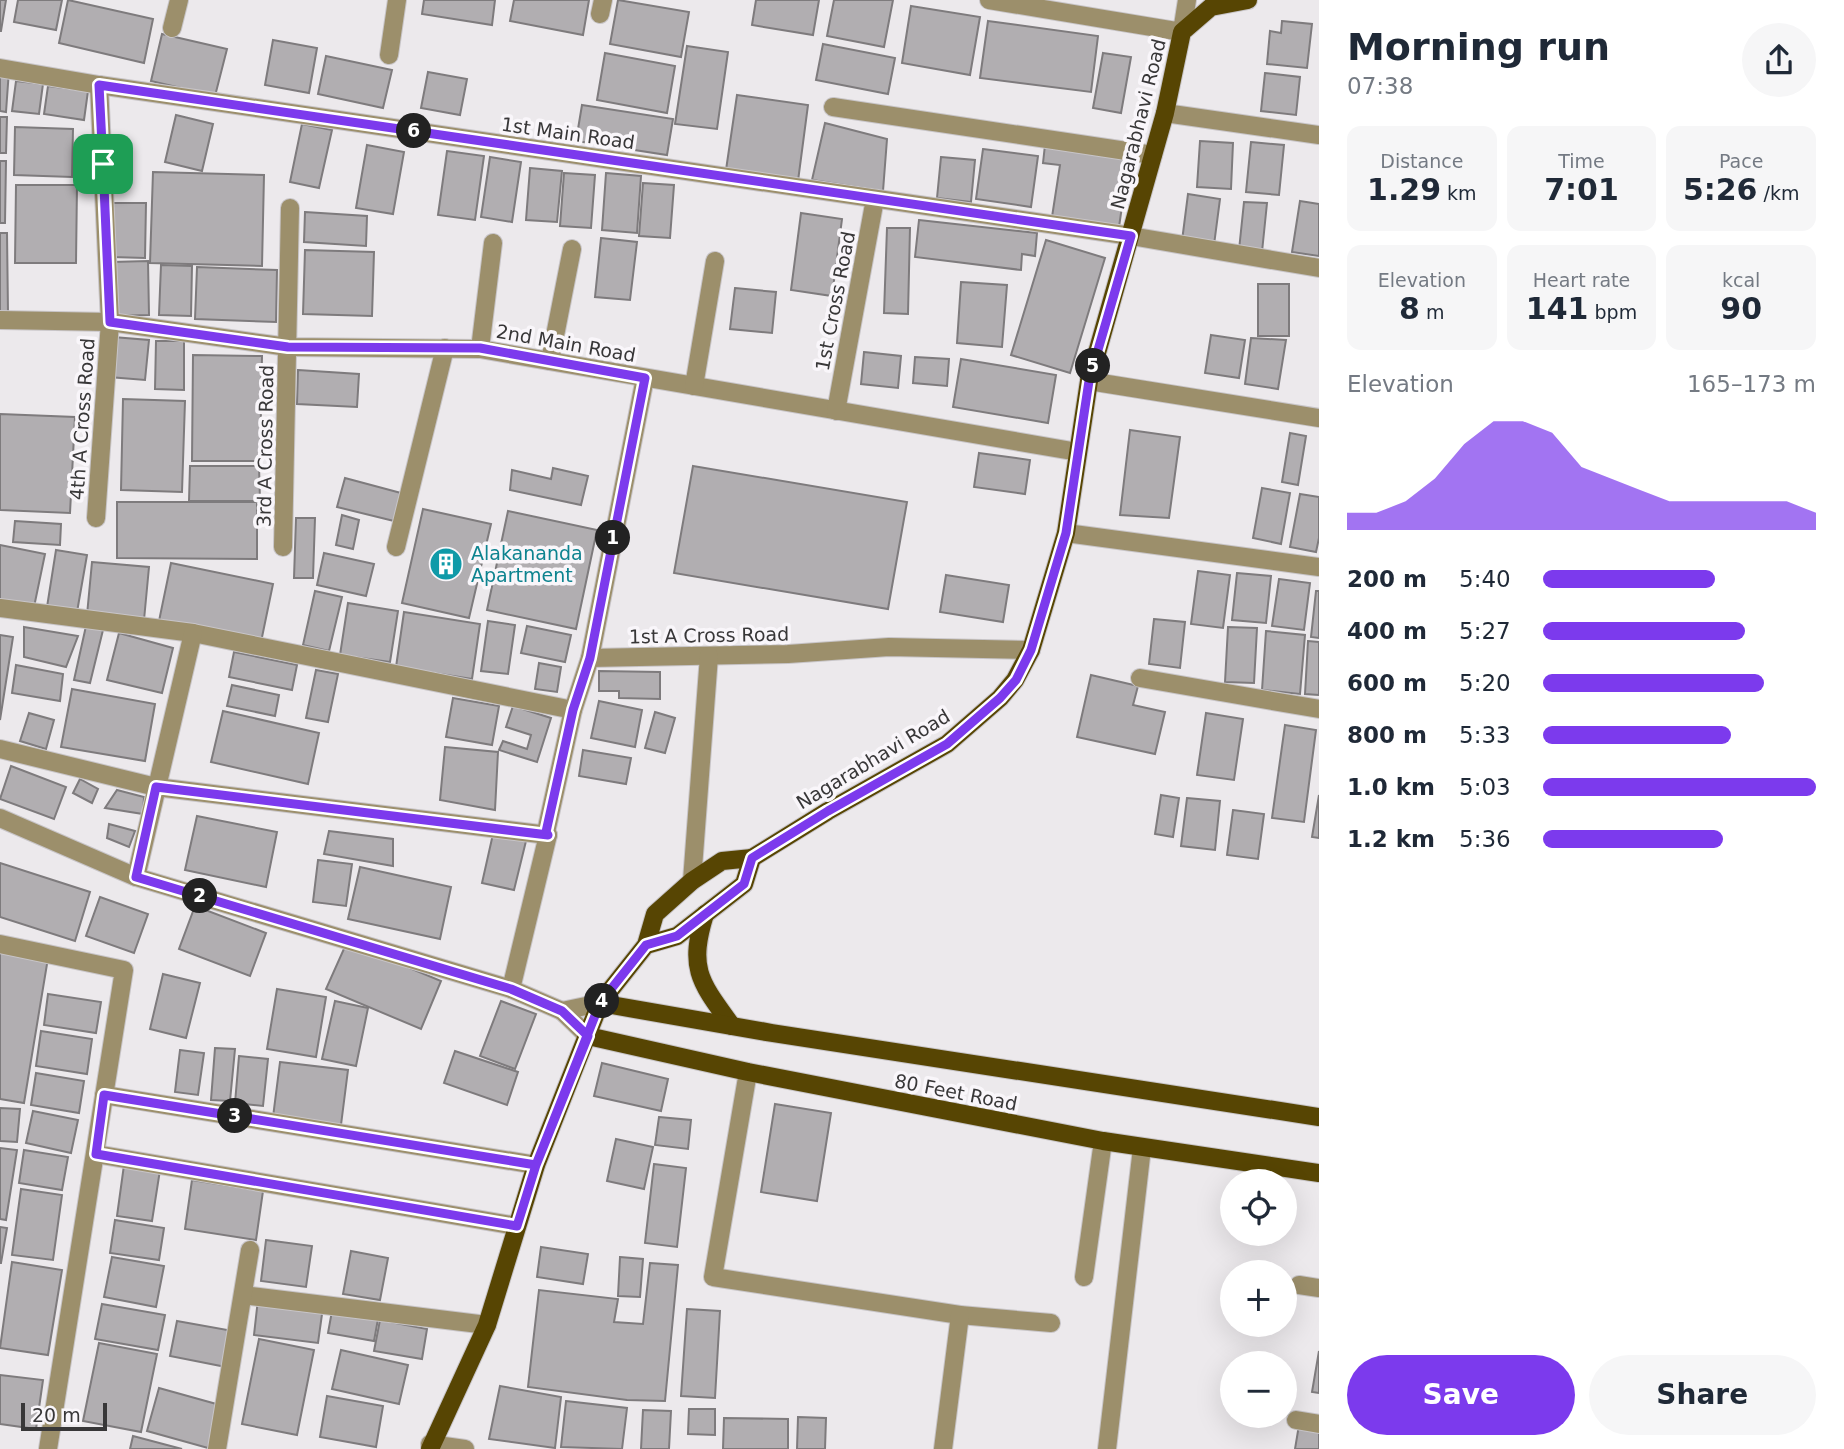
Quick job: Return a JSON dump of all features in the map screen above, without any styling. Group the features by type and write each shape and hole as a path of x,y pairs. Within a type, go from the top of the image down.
{"main road":[{"name":"Nagarabhavi Road","path":"428,1447 487,1325 536,1165 600,1003 646,945 655,914 692,881 722,861 752,858 828,811 947,744 1000,698 1016,680 1031,650 1066,533 1089,381 1165,113 1182,32 1211,7 1248,0"},
{"path":"646,945 677,936 744,884 752,858"},
{"path":"705,914 699,934 697,967 702,983 732,1026"},
{"name":"80 Feet Road","path":"600,1003 1319,1117"},
{"name":"80 Feet Road","path":"588,1036 748,1072 1103,1141 1319,1173"}],"street":[{"path":"173,28 179,0"},
{"path":"389,55 397,0"},
{"path":"989,0 1182,32 1188,0"},
{"name":"1st Main Road","path":"0,68 99,85 1131,236 1319,268"},
{"name":"4th A Cross Road","path":"96,518 110,322 99,85"},
{"path":"833,107 1153,155"},
{"path":"1165,113 1319,135"},
{"name":"1st Cross Road","path":"836,411 876,199"},
{"name":"3rd A Cross Road","path":"283,547 290,208"},
{"path":"480,348 492,243"},
{"path":"550,361 572,249"},
{"path":"694,386 716,261"},
{"name":"2nd Main Road","path":"0,320 110,322 288,347 480,348 1078,452"},
{"path":"396,547 445,348"},
{"path":"511,989 548,835 546,832 573,710 590,658 645,378"},
{"path":"1089,381 1319,418"},
{"path":"1066,533 1319,567"},
{"path":"0,608 194,634 573,710"},
{"path":"136,877 194,634"},
{"name":"1st A Cross Road","path":"590,658 788,654 889,647 1031,650"},
{"path":"692,881 709,656"},
{"path":"1140,678 1319,709"},
{"path":"0,749 156,787 548,835"},
{"path":"0,818 136,877 511,989 562,1011 588,1036"},
{"path":"0,944 124,970 48,1449"},
{"path":"562,1011 600,1003"},
{"path":"748,1072 713,1276 960,1315 1051,1323"},
{"path":"104,1095 536,1165"},
{"path":"1084,1277 1103,1141"},
{"path":"1107,1449 1142,1148"},
{"path":"96,1154 517,1226"},
{"path":"217,1449 250,1250"},
{"path":"1299,1285 1319,1288"},
{"path":"243,1295 487,1325"},
{"path":"943,1449 960,1315"},
{"path":"1297,1420 1319,1424"},
{"path":"428,1447 465,1449"}],"building":[{"path":"0,0 6,0 1,31 0,31"},
{"path":"18,0 62,0 56,30 14,22"},
{"path":"68,0 153,19 144,63 59,43"},
{"path":"424,0 495,0 492,25 422,14"},
{"path":"514,0 589,0 583,35 510,21"},
{"path":"618,0 689,12 681,57 610,44"},
{"path":"756,0 819,0 813,35 752,25"},
{"path":"834,0 893,0 884,47 827,36"},
{"path":"911,6 980,17 970,75 902,63"},
{"path":"988,21 1098,36 1091,92 980,78"},
{"path":"1282,21 1312,24 1307,68 1267,64 1270,31 1281,33"},
{"path":"162,34 227,49 215,96 151,81"},
{"path":"273,40 317,48 309,93 265,85"},
{"path":"823,44 895,58 888,94 816,80"},
{"path":"687,46 728,52 717,129 675,124"},
{"path":"605,53 675,66 667,113 597,100"},
{"path":"1103,53 1131,57 1121,113 1093,108"},
{"path":"326,56 392,70 383,108 318,94"},
{"path":"0,69 9,70 6,112 0,111"},
{"path":"428,72 467,79 460,115 421,108"},
{"path":"1265,73 1300,77 1296,115 1261,111"},
{"path":"16,81 43,84 39,114 12,111"},
{"path":"48,86 88,91 84,120 44,114"},
{"path":"737,95 808,105 798,181 726,170"},
{"path":"582,105 673,119 667,155 576,141"},
{"path":"176,115 213,124 202,171 165,162"},
{"path":"0,117 7,117 6,153 0,153"},
{"path":"825,123 887,139 883,191 812,180"},
{"path":"302,124 332,130 319,188 290,182"},
{"path":"15,127 73,129 72,177 14,175"},
{"path":"1200,141 1233,143 1231,189 1197,187"},
{"path":"1251,142 1284,145 1279,195 1246,192"},
{"path":"367,145 404,152 393,214 356,208"},
{"path":"1045,145 1129,158 1119,227 1052,217 1060,165 1043,163"},
{"path":"983,149 1038,156 1031,207 976,199"},
{"path":"447,151 484,156 475,220 438,215"},
{"path":"490,157 521,162 512,222 481,217"},
{"path":"941,157 975,160 971,202 937,198"},
{"path":"0,161 6,161 5,223 0,223"},
{"path":"530,168 562,171 557,222 526,220"},
{"path":"153,172 264,175 262,266 150,263"},
{"path":"564,173 595,175 591,228 560,226"},
{"path":"606,173 641,176 637,233 602,230"},
{"path":"643,183 674,185 670,238 639,236"},
{"path":"16,185 77,185 76,263 15,263"},
{"path":"1188,194 1220,199 1214,245 1182,241"},
{"path":"1300,201 1319,204 1319,256 1292,252"},
{"path":"1244,202 1267,203 1262,252 1239,250"},
{"path":"113,203 146,203 145,258 112,257"},
{"path":"305,212 367,216 366,246 304,242"},
{"path":"801,213 842,219 832,296 791,290"},
{"path":"919,220 1037,233 1035,256 1022,254 1021,270 915,257"},
{"path":"887,228 910,228 908,314 884,313"},
{"path":"0,233 7,233 8,313 0,313"},
{"path":"601,238 637,242 630,300 595,297"},
{"path":"1046,240 1105,258 1070,373 1011,355"},
{"path":"305,250 374,252 372,316 303,314"},
{"path":"148,261 149,315 113,316 112,262"},
{"path":"161,265 192,266 191,316 159,315"},
{"path":"197,267 277,270 276,322 195,319"},
{"path":"961,282 1007,285 1002,347 957,343"},
{"path":"1258,284 1289,284 1289,336 1258,336"},
{"path":"735,288 776,292 772,333 730,329"},
{"path":"1211,335 1245,340 1239,378 1205,373"},
{"path":"113,337 149,340 145,380 109,377"},
{"path":"1251,338 1286,340 1278,389 1245,384"},
{"path":"156,341 184,341 184,390 155,389"},
{"path":"864,352 901,356 898,388 861,384"},
{"path":"193,355 262,356 260,461 192,461"},
{"path":"915,357 949,359 947,386 913,383"},
{"path":"961,359 1056,375 1048,423 953,407"},
{"path":"298,370 359,374 357,407 297,404"},
{"path":"123,399 185,401 182,492 121,490"},
{"path":"0,414 75,417 70,513 0,510"},
{"path":"1130,430 1180,437 1169,518 1120,515"},
{"path":"1290,433 1306,436 1298,485 1282,482"},
{"path":"979,453 1030,460 1025,494 974,487"},
{"path":"190,466 259,466 260,501 189,501"},
{"path":"693,466 907,502 888,609 674,573"},
{"path":"553,468 588,476 581,505 510,490 512,470 551,479"},
{"path":"345,478 401,493 394,521 337,507"},
{"path":"1262,488 1290,493 1281,544 1253,538"},
{"path":"1300,494 1319,497 1319,538 1316,552 1290,547"},
{"path":"117,502 257,502 257,559 117,558"},
{"name":"Alakananda Apartment","path":"423,509 491,524 469,618 402,603"},
{"path":"508,511 597,530 576,629 487,610"},
{"path":"342,515 359,520 353,549 336,545"},
{"path":"296,518 315,518 313,578 294,578"},
{"path":"15,521 61,524 60,545 13,542"},
{"path":"0,545 45,554 34,607 0,600"},
{"path":"56,550 87,555 77,612 47,607"},
{"path":"324,553 374,564 366,596 317,585"},
{"path":"92,562 149,567 144,620 87,615"},
{"path":"171,563 273,584 261,642 159,621"},
{"path":"1198,571 1230,575 1223,628 1191,624"},
{"path":"1237,573 1271,576 1266,623 1232,620"},
{"path":"946,575 1009,585 1003,622 940,612"},
{"path":"1279,579 1310,583 1304,630 1272,626"},
{"path":"315,591 342,597 329,651 303,645"},
{"path":"1316,591 1319,591 1319,638 1311,637"},
{"path":"348,603 398,611 390,662 340,655"},
{"path":"404,612 480,624 472,679 396,667"},
{"path":"1154,619 1185,622 1180,668 1149,664"},
{"path":"488,621 515,625 508,674 481,671"},
{"path":"86,626 103,630 90,683 74,680"},
{"path":"527,626 571,635 565,662 521,653"},
{"path":"24,627 78,636 66,667 24,657"},
{"path":"1228,627 1257,628 1254,683 1225,682"},
{"path":"1266,631 1305,635 1300,694 1262,690"},
{"path":"119,633 173,648 162,693 107,680"},
{"path":"0,635 13,637 0,720"},
{"path":"1308,641 1319,642 1319,695 1305,694"},
{"path":"234,652 297,665 292,690 229,677"},
{"path":"539,663 561,667 557,692 535,689"},
{"path":"16,665 63,674 60,701 12,693"},
{"path":"316,670 338,674 328,722 306,718"},
{"path":"599,671 660,672 660,699 619,698 619,691 599,691"},
{"path":"1091,675 1138,686 1133,705 1165,712 1155,754 1077,737"},
{"path":"232,685 279,695 275,716 227,706"},
{"path":"72,689 155,704 145,761 61,747"},
{"path":"453,698 499,706 492,745 446,737"},
{"path":"599,701 642,710 635,747 591,738"},
{"path":"513,706 551,718 537,762 499,750 503,741 527,749 531,735 506,727"},
{"path":"223,711 319,733 308,784 211,762"},
{"path":"655,712 675,718 665,753 645,748"},
{"path":"29,713 54,720 46,749 20,741"},
{"path":"1206,713 1243,719 1234,780 1197,775"},
{"path":"1285,725 1316,730 1304,822 1272,818"},
{"path":"445,747 498,752 495,810 440,800"},
{"path":"583,750 631,758 626,784 579,776"},
{"path":"11,766 66,787 54,819 0,799"},
{"path":"80,779 98,789 92,803 73,793"},
{"path":"117,790 144,797 143,814 105,808"},
{"path":"1161,795 1179,798 1173,837 1155,834"},
{"path":"1319,795 1319,838 1312,837"},
{"path":"1187,798 1220,801 1215,850 1181,846"},
{"path":"1233,810 1264,814 1258,859 1227,855"},
{"path":"197,816 277,832 266,887 185,870"},
{"path":"109,824 135,831 129,847 107,838"},
{"path":"329,831 393,839 393,866 324,854"},
{"path":"493,834 526,841 514,890 482,883"},
{"path":"318,860 352,864 346,906 313,902"},
{"path":"0,863 90,892 75,941 0,917"},
{"path":"360,867 451,887 440,939 348,919"},
{"path":"100,897 148,914 134,953 86,936"},
{"path":"195,906 266,933 250,976 179,949"},
{"path":"347,942 441,981 421,1029 326,989"},
{"path":"0,950 48,958 24,1103 0,1099"},
{"path":"163,974 200,983 186,1038 150,1029"},
{"path":"277,989 326,997 316,1057 267,1049"},
{"path":"48,994 101,1002 96,1033 44,1025"},
{"path":"335,1001 368,1008 356,1066 322,1059"},
{"path":"501,1001 536,1014 515,1069 480,1056"},
{"path":"41,1031 92,1039 87,1074 36,1066"},
{"path":"215,1048 235,1049 230,1101 211,1100"},
{"path":"180,1050 204,1053 198,1095 175,1092"},
{"path":"455,1051 518,1072 507,1105 444,1083"},
{"path":"239,1056 268,1059 263,1106 235,1103"},
{"path":"280,1062 348,1070 341,1125 273,1117"},
{"path":"602,1063 668,1079 661,1111 594,1096"},
{"path":"36,1073 84,1081 79,1113 31,1105"},
{"path":"775,1104 831,1113 817,1201 761,1192"},
{"path":"0,1108 20,1109 17,1142 0,1141"},
{"path":"33,1111 78,1120 71,1153 26,1143"},
{"path":"659,1117 691,1120 688,1149 655,1145"},
{"path":"616,1139 653,1147 644,1189 607,1181"},
{"path":"0,1148 17,1150 6,1220 0,1219"},
{"path":"24,1150 68,1157 62,1190 19,1183"},
{"path":"654,1164 686,1168 677,1247 645,1243"},
{"path":"124,1165 160,1170 152,1221 117,1216"},
{"path":"192,1180 263,1191 256,1240 185,1229"},
{"path":"21,1189 62,1195 53,1260 12,1255"},
{"path":"115,1220 164,1228 159,1260 110,1253"},
{"path":"0,1227 7,1228 1,1263 0,1263"},
{"path":"266,1240 312,1246 306,1287 261,1281"},
{"path":"541,1247 588,1254 583,1284 537,1277"},
{"path":"351,1251 388,1258 380,1300 343,1294"},
{"path":"112,1257 164,1266 156,1307 104,1297"},
{"path":"620,1257 643,1259 640,1297 618,1296"},
{"path":"12,1262 62,1270 48,1355 0,1348"},
{"path":"650,1263 678,1265 665,1401 627,1400 528,1387 539,1290 618,1299 614,1322 643,1324"},
{"path":"258,1299 323,1307 318,1343 254,1335"},
{"path":"102,1304 165,1315 158,1350 95,1339"},
{"path":"687,1309 720,1311 715,1398 681,1396"},
{"path":"332,1311 378,1319 374,1341 328,1333"},
{"path":"380,1320 427,1329 422,1359 374,1351"},
{"path":"177,1321 233,1331 226,1367 170,1356"},
{"path":"259,1339 314,1350 297,1435 242,1424"},
{"path":"99,1343 157,1354 141,1432 83,1421"},
{"path":"341,1350 408,1365 399,1404 332,1389"},
{"path":"1319,1351 1319,1393 1312,1392"},
{"path":"0,1375 43,1380 36,1429 0,1424"},
{"path":"500,1386 561,1397 555,1448 489,1439"},
{"path":"159,1388 220,1405 208,1448 147,1431"},
{"path":"327,1396 383,1406 376,1447 320,1437"},
{"path":"566,1401 627,1408 622,1449 561,1447"},
{"path":"689,1409 715,1409 715,1435 688,1434"},
{"path":"643,1410 671,1411 669,1449 641,1449"},
{"path":"798,1417 826,1418 825,1449 797,1449"},
{"path":"724,1418 788,1419 788,1449 723,1449"},
{"path":"1299,1425 1319,1429 1319,1449 1295,1449"},
{"path":"133,1436 182,1449 130,1449"}],"place":[{"name":"Alakananda Apartment","path":"446,564"}],"route":[{"path":"103,164 99,85 1131,236 1089,381 1066,533 1031,650 1016,680 1000,698 947,744 828,811 752,858 744,884 677,936 646,945 600,1003 588,1036 562,1101 536,1165 517,1226 96,1154 104,1095 536,1165 588,1036 562,1011 511,989 136,877 156,787 548,835 546,832 573,710 590,658 645,378 480,348 288,347 110,322 103,164"}]}
